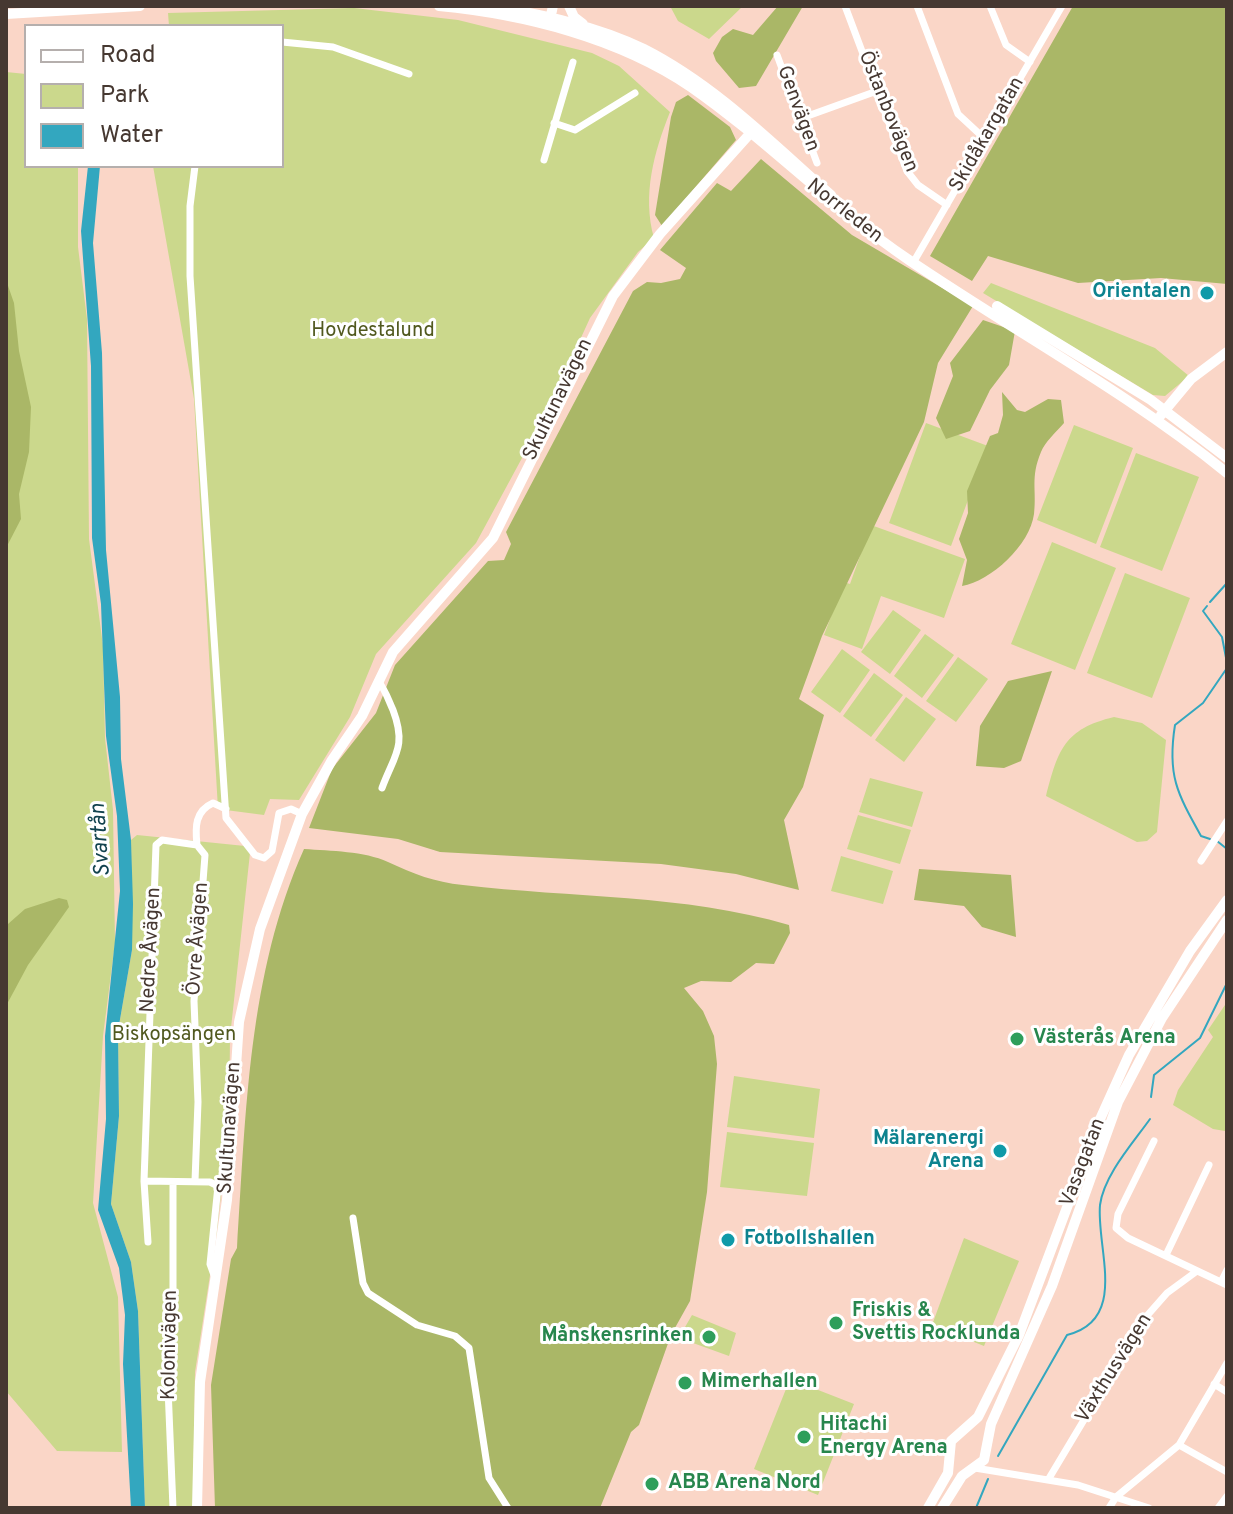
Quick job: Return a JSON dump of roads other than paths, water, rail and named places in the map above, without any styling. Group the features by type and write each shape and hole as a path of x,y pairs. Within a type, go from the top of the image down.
{"street":[{"path":"6,14 140,6"},
{"name":"Norrleden","path":"439,6 550,15 660,69 691,87 752,132"},
{"name":"Norrleden","path":"490,6 550,15 644,49 666,62 712,92 832,204 1158,419 1227,473"},
{"path":"550,15 563,6"},
{"path":"569,6 574,17 588,28"},
{"name":"Östanbovägen","path":"845,6 907,171 918,185 947,205"},
{"path":"917,6 958,114 986,140"},
{"path":"990,6 1006,45 1030,62"},
{"name":"Skidåkargatan","path":"915,261 1062,6"},
{"path":"284,42 333,47 409,74"},
{"name":"Genvägen","path":"777,55 817,163"},
{"path":"544,160 573,62"},
{"path":"802,118 877,91"},
{"path":"554,123 575,130 635,93"},
{"name":"Skultunavägen","path":"197,1508 200,1382 227,1200 240,1013 260,929 302,814 332,760 362,716 400,642 493,538 613,296 660,234 752,132"},
{"path":"195,168 189,260 216,640 219,751 226,818 260,858 271,854 279,813 289,809 302,814"},
{"name":"Norrleden","path":"915,261 1151,400 1227,458"},
{"path":"1158,419 1176,394 1197,373 1227,352"},
{"path":"1151,400 1176,394"},
{"path":"1176,394 1178,410 1196,433"},
{"path":"378,681 401,734 396,757 382,788"},
{"name":"Övre Åvägen","path":"195,1181 198,1102 194,1001 205,855 197,845 195,827 204,807 213,803 226,809"},
{"path":"1201,861 1227,821"},
{"name":"Nedre Åvägen","path":"148,1242 144,1181 156,845 162,840 197,845"},
{"name":"Vasagatan","path":"961,1433 978,1417 1019,1335 1115,1083 1156,1006 1227,900"},
{"name":"Vasagatan","path":"986,1453 991,1424 1033,1333 1125,1088 1162,1018 1227,920"},
{"path":"1154,1141 1115,1223 1119,1233 1224,1283 1227,1270"},
{"path":"1166,1255 1209,1165"},
{"path":"144,1181 195,1181 218,1186 210,1264 214,1275"},
{"name":"Kolonivägen","path":"173,1182 173,1311 168,1388 173,1508"},
{"path":"353,1218 363,1283 368,1293 412,1322 455,1336 467,1344 475,1377 489,1478 508,1508"},
{"name":"Växthusvägen","path":"1048,1480 1145,1318 1167,1293 1197,1271"},
{"path":"1109,1508 1116,1497 1179,1445 1227,1363"},
{"path":"1214,1384 1227,1392"},
{"path":"928,1508 948,1473 951,1441 961,1433 978,1435 996,1470"},
{"path":"1179,1445 1227,1472"},
{"path":"942,1508 957,1482 974,1469 986,1453"},
{"path":"949,1455 958,1467 996,1470 1048,1480 1149,1508"},
{"path":"1218,1508 1227,1496"}],"water":[{"path":"88,168 100,168 93,243 102,353 106,550 120,697 121,759 131,840 133,904 132,950 118,1031 119,1116 111,1204 131,1262 138,1311 145,1508 131,1508 123,1364 125,1315 119,1268 98,1210 106,1119 105,1036 120,891 117,816 106,736 101,604 92,538 91,366 81,231"}],"waterway":[{"path":"1210,602 1227,583"},
{"path":"1207,606 1203,611 1222,637 1227,663"},
{"path":"1210,839 1201,836 1180,795 1173,771 1173,742 1175,725 1203,703 1227,668"},
{"path":"1217,841 1227,849"},
{"path":"1151,1097 1154,1075 1200,1038 1226,985 1227,954"},
{"path":"998,1456 1067,1335 1086,1327 1098,1314 1104,1299 1105,1280 1100,1205 1107,1182 1150,1119"},
{"path":"976,1508 988,1479"}],"place":[{"name":"Orientalen","path":"1207,293"},
{"name":"Västerås Arena","path":"1017,1039"},
{"name":"Mälarenergi Arena","path":"1000,1151"},
{"name":"Fotbollshallen","path":"728,1240"},
{"name":"Friskis & Svettis Rocklunda","path":"836,1323"},
{"name":"Månskensrinken","path":"709,1337"},
{"name":"Mimerhallen","path":"685,1383"},
{"name":"Hitachi Energy Arena","path":"804,1437"},
{"name":"ABB Arena Nord","path":"652,1484"}],"park label":[{"name":"Hovdestalund","path":"373,332"},
{"name":"Biskopsängen","path":"174,1036"}],"water label":[{"name":"Svartån","path":"102,840"}]}
